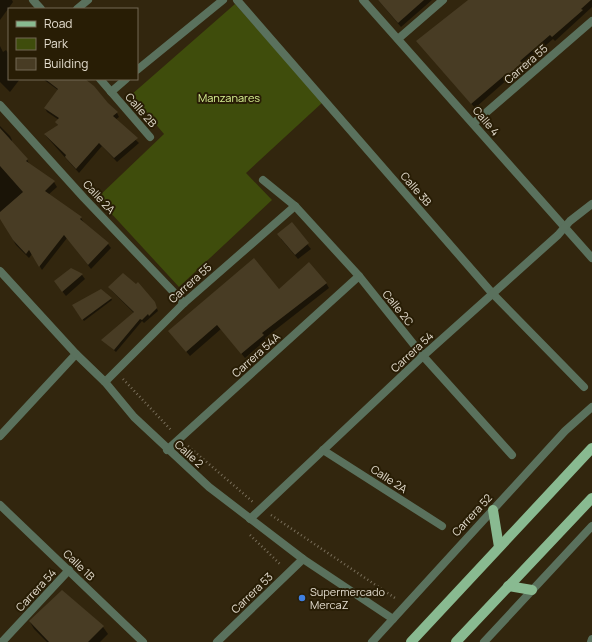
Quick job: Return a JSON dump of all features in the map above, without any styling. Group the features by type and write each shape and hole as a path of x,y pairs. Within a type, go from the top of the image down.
{"main road":[{"path":"411,642 592,448"},
{"path":"456,642 592,498"},
{"path":"493,510 499,547"},
{"path":"508,586 532,590"}],"street":[{"path":"33,0 40,8"},
{"path":"78,8 88,0"},
{"path":"138,69 223,0"},
{"name":"Calle 3B","path":"238,0 492,293 584,387"},
{"name":"Calle 4","path":"363,0 474,123 564,228 592,258"},
{"path":"398,39 443,0"},
{"name":"Carrera 55","path":"474,123 592,21"},
{"name":"Calle 2B","path":"101,80 150,137"},
{"path":"111,92 125,80"},
{"name":"Calle 2A","path":"0,105 84,198 184,303"},
{"name":"Calle 2C","path":"263,180 295,206 359,276 422,356 512,455"},
{"name":"Carrera 54","path":"250,519 422,356 592,204"},
{"name":"Carrera 55","path":"105,382 184,303 295,206"},
{"name":"Calle 2","path":"0,271 76,354 105,382 134,417 167,450 250,519 303,559 393,619"},
{"name":"Carrera 54A","path":"167,450 359,276"},
{"path":"0,436 76,354"},
{"name":"Carrera 52","path":"372,642 565,431 592,407"},
{"name":"Calle 2A","path":"323,450 442,526"},
{"name":"Calle 1B","path":"0,505 143,642"},
{"path":"484,642 592,526"},
{"name":"Carrera 53","path":"217,642 303,559"},
{"name":"Carrera 54","path":"2,642 69,570"}],"green space":[{"name":"Manzanares","path":"235,4 323,102 246,173 272,200 179,287 97,198 164,134 131,95"}],"building":[{"path":"378,0 424,0 398,23"},
{"path":"468,0 591,0 581,9 583,10 552,37 550,35 520,61 522,63 506,77 505,75 471,104 416,41"},
{"path":"46,80 86,80 94,86 108,103 118,112 113,116 138,138 114,158 99,143 76,169 65,157 66,155 44,134 58,125 55,122 59,118 44,108 58,89"},
{"path":"0,128 28,159 26,161 55,181 45,191 82,217 80,219 109,243 88,265 64,235 39,267 29,250 26,254 13,240 0,219 0,212 23,192 0,166"},
{"path":"292,222 309,243 295,255 277,234"},
{"path":"254,258 279,289 309,262 327,283 262,333 264,335 241,354 217,325 186,352 168,331"},
{"path":"71,268 83,274 62,292 54,281"},
{"path":"123,273 136,284 138,282 155,302 157,308 149,316 148,314 142,320 140,319 114,350 101,340 134,312 108,287"},
{"path":"101,289 112,298 82,320 72,305"},
{"path":"62,590 104,626 88,642 49,642 29,621"}],"place":[{"name":"Supermercado MercaZ","path":"302,598"}]}
